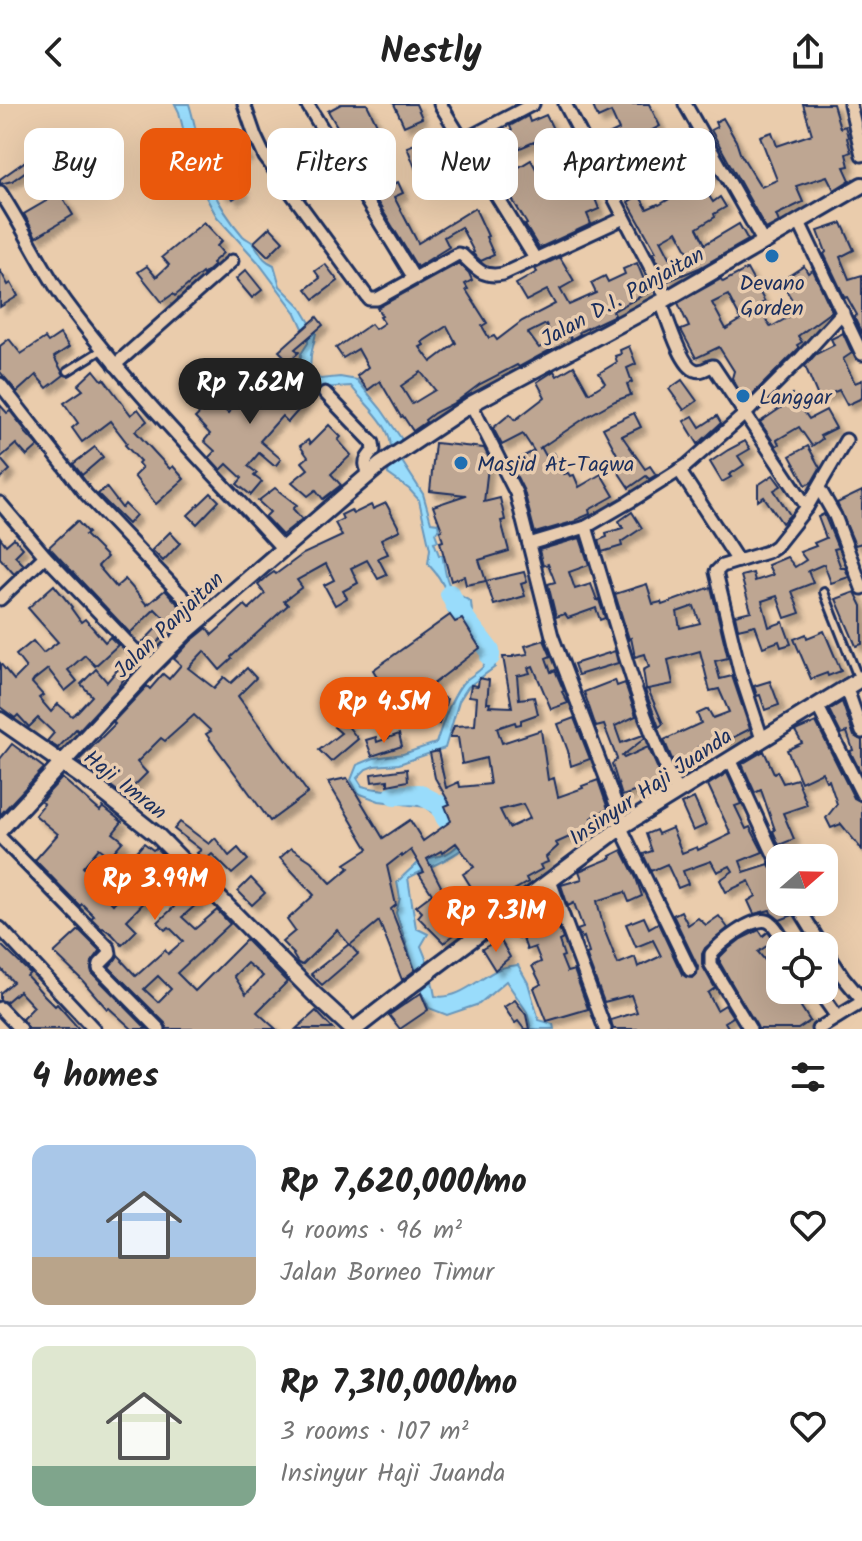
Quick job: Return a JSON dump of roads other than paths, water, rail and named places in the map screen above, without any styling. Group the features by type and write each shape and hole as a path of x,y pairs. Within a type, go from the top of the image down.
{"street":[{"path":"244,104 265,157 369,299 377,299 458,254 487,276 503,274 624,218"},
{"path":"307,104 414,278"},
{"path":"440,104 454,128"},
{"path":"487,128 533,104"},
{"path":"565,104 664,300 684,361 696,371 713,366 807,507"},
{"path":"685,104 764,243"},
{"path":"850,104 862,155"},
{"name":"Jalan D.I. Panjaitan","path":"375,470 471,404 664,300 862,185"},
{"path":"0,192 59,292 115,365 283,549"},
{"path":"499,200 536,260"},
{"path":"799,222 862,354"},
{"path":"115,365 232,261"},
{"path":"529,544 586,527 701,455 800,359 843,312"},
{"path":"0,384 86,494 202,617"},
{"path":"325,393 373,443 374,450 365,464 375,470"},
{"path":"471,404 513,485 552,636 622,826 690,970"},
{"path":"762,739 740,672 716,572 722,566 774,548 807,507 846,440"},
{"name":"Jalan Panjaitan","path":"0,830 151,667 202,617 375,470"},
{"path":"679,470 738,561"},
{"path":"819,488 835,516 862,588"},
{"path":"0,503 45,556 151,667"},
{"path":"586,527 639,698 660,756 677,791"},
{"path":"0,599 45,556"},
{"path":"856,681 862,732"},
{"name":"Insinyur Haji Juanda","path":"354,1029 622,826 856,681"},
{"path":"817,705 862,794"},
{"name":"Haji Imran","path":"0,720 158,836 314,994 354,1029"},
{"path":"730,759 769,844"},
{"path":"0,837 109,948 110,954 99,968 159,1029"},
{"path":"550,881 605,1029"},
{"path":"750,1029 711,965 711,954 724,941 757,921 772,923 778,932"},
{"path":"0,928 94,1029"},
{"path":"818,1029 862,1001 838,970"},
{"path":"828,1004 837,1017"},
{"path":"0,1008 20,1029"}],"lane":[{"path":"68,371 103,349"},
{"path":"824,592 856,681"}],"water":[{"path":"175,104 189,104 195,128 183,128"},
{"path":"208,200 218,200 243,236 274,265 280,286 300,306 316,333 310,370 320,379 340,377 357,380 401,438 403,463 423,494 431,522 438,523 439,530 435,533 438,541 434,542 439,555 442,555 448,583 455,592 471,602 472,612 455,619 449,613 443,585 428,564 430,549 419,500 388,474 390,438 381,422 351,386 320,388 299,369 308,339 296,313 258,262 217,217"},
{"path":"484,633 493,646 495,667 468,687 459,701 445,748 399,764 374,766 357,778 362,786 426,797 451,816 462,834 465,846 461,850 408,878 416,928 428,934 421,946 429,966 417,975 396,913 400,898 397,882 419,863 452,850 457,846 457,837 426,807 379,801 358,793 351,780 357,765 436,743 457,691 486,662 486,651 474,636"},
{"path":"518,965 528,983 539,1020 553,1024 554,1029 531,1029 527,1012 506,981 479,1004 447,1015 429,1008 421,990 432,981 435,996 452,995 499,969"}],"waterway":[{"path":"450,594 490,651 490,657"},
{"path":"394,795 419,794 440,805 453,828"}],"place":[{"name":"Devano Gorden","path":"772,256"},
{"name":"Langgar","path":"743,396"},
{"name":"Masjid At-Taqwa","path":"461,463"}]}
